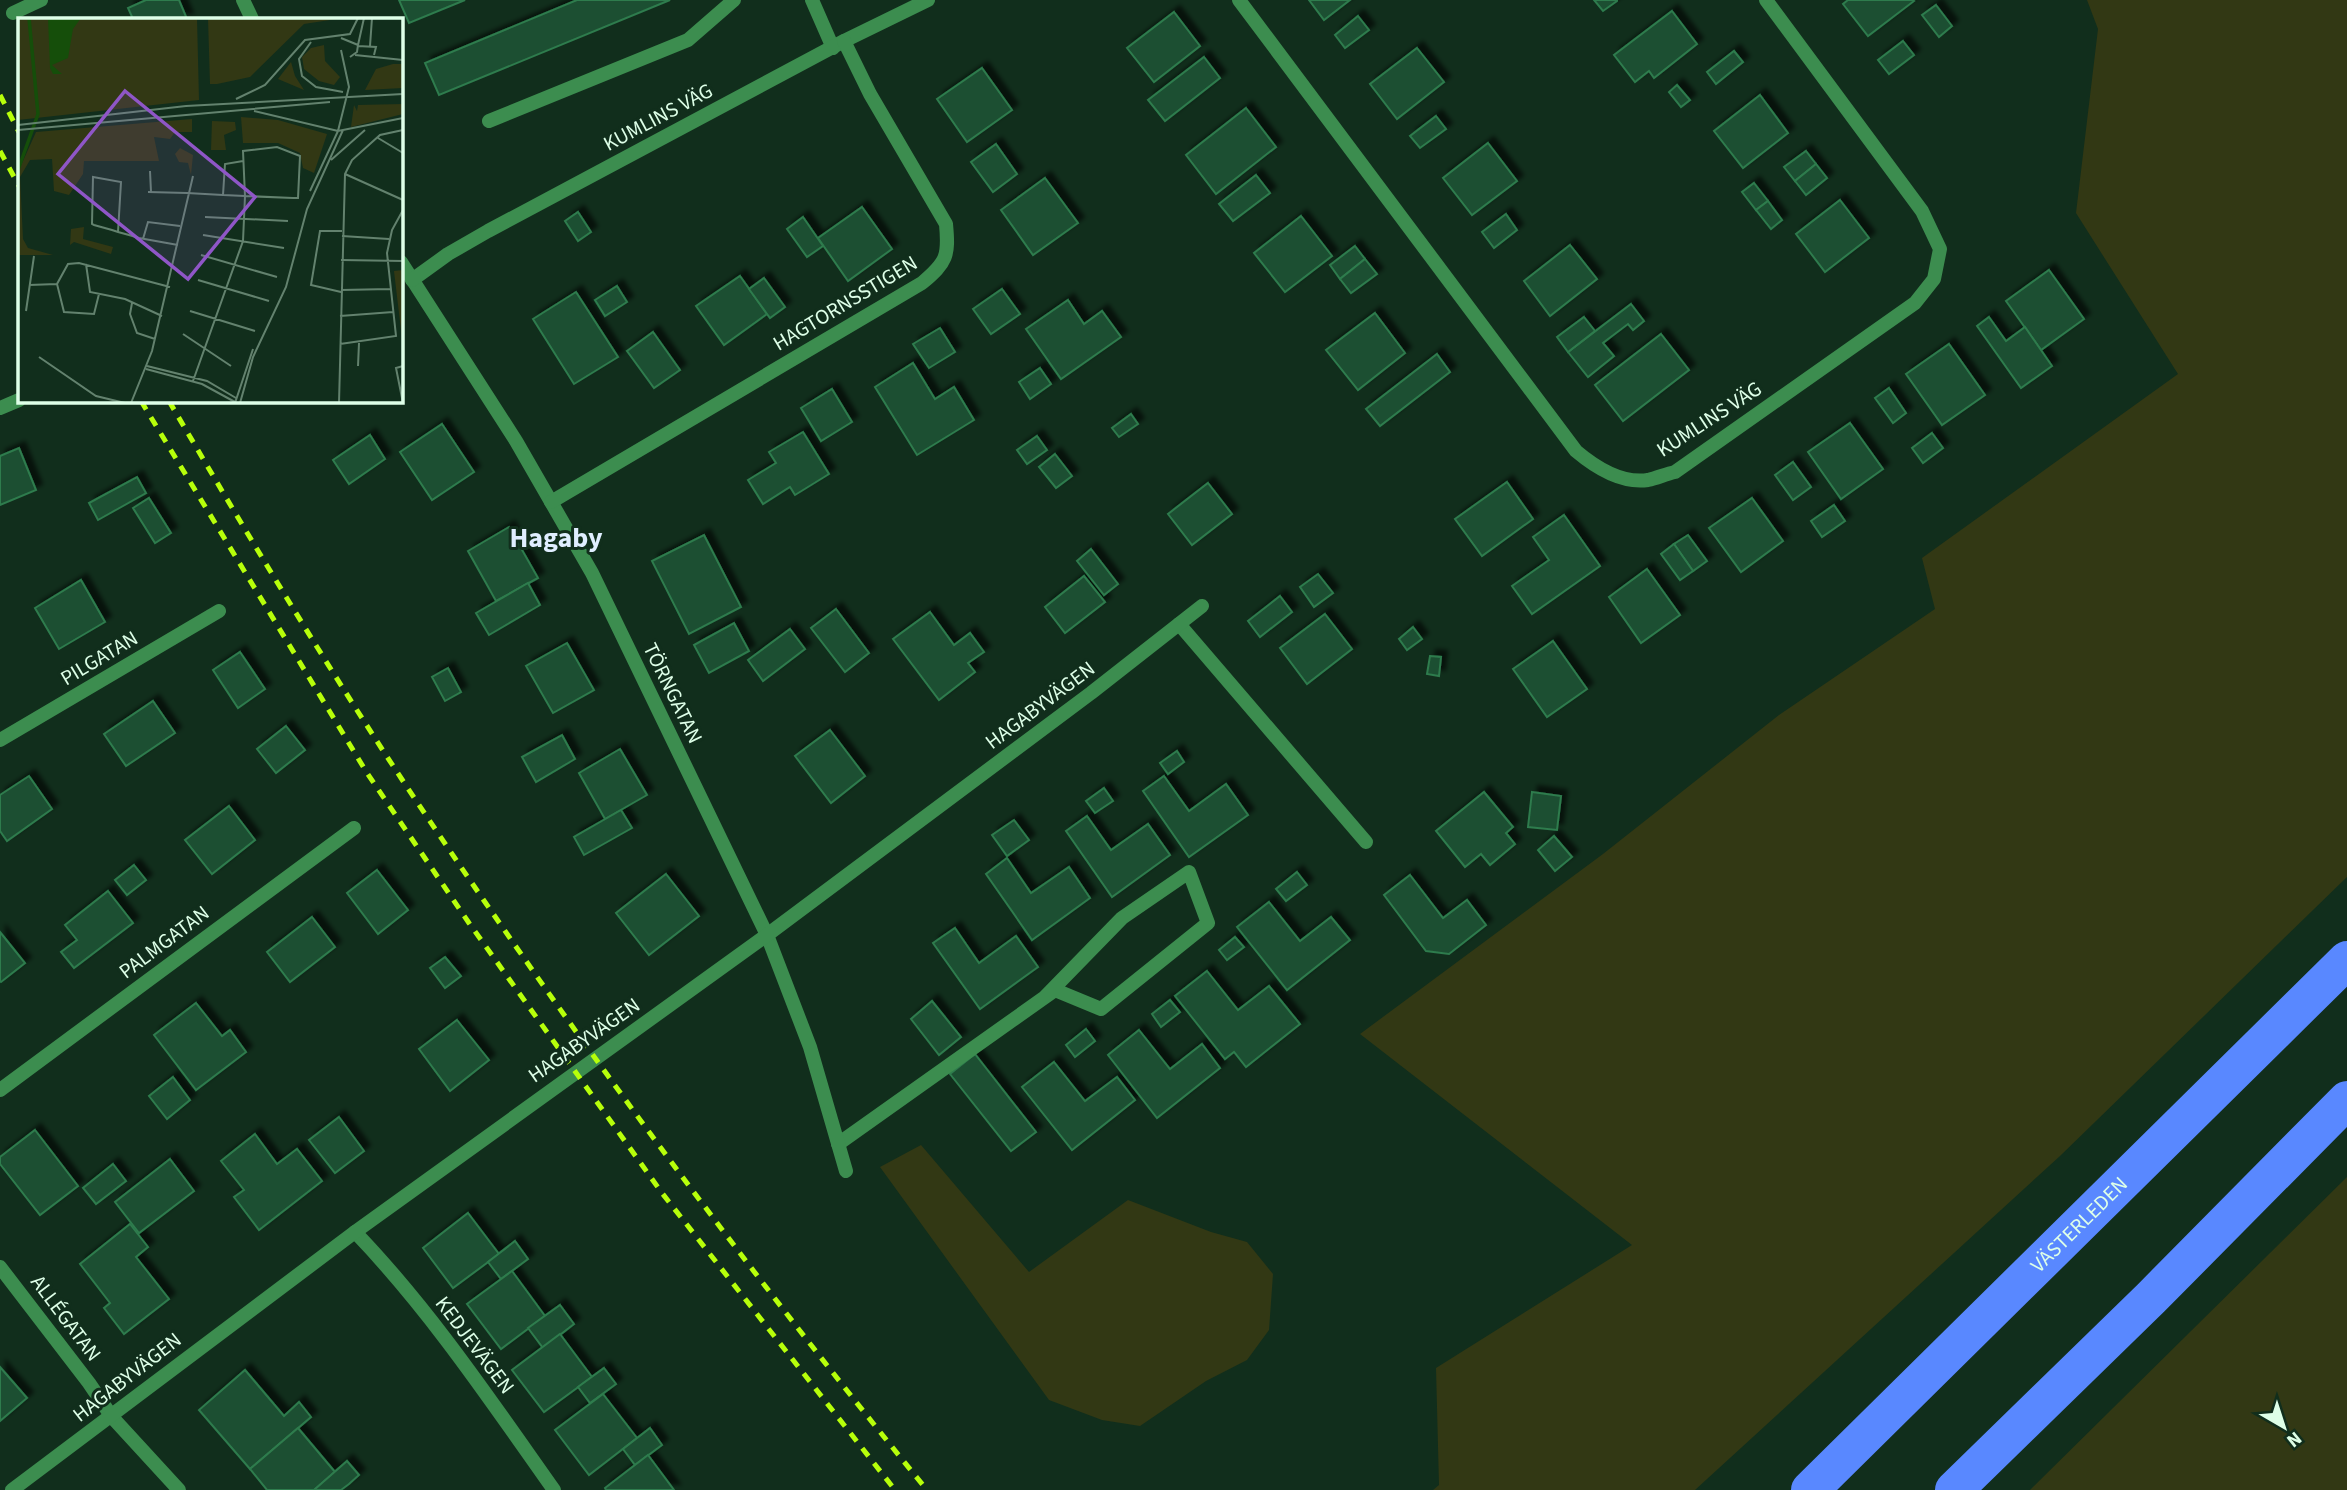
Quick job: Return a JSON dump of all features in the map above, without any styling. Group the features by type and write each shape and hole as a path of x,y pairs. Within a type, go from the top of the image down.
{"highway":[{"name":"VÄSTERLEDEN","path":"1810,1490 2347,960"},
{"path":"1954,1490 2151,1298 2347,1100"}],"street":[{"path":"13,13 41,0"},
{"path":"243,0 252,18"},
{"path":"489,121 688,40 734,0"},
{"path":"812,0 838,44"},
{"name":"KUMLINS VÄG","path":"412,280 448,254 488,231 838,44 928,0"},
{"name":"KUMLINS VÄG","path":"1239,0 1576,451 1595,467 1615,476 1645,480 1675,472 1915,303 1934,279 1940,249 1922,211 1766,0"},
{"name":"HAGTORNSSTIGEN","path":"551,502 922,283 941,267 948,247 946,224 838,44"},
{"name":"TÖRNGATAN","path":"402,264 516,441 592,573 767,935 810,1047 846,1171"},
{"path":"0,408 18,400"},
{"name":"HAGABYVÄGEN","path":"12,1490 355,1231 767,935 1091,694 1202,606"},
{"name":"PILGATAN","path":"0,740 219,611"},
{"path":"1179,624 1366,842"},
{"name":"PALMGATAN","path":"0,1090 354,828"},
{"path":"838,1144 1055,990 1101,1009 1208,923 1189,872 1122,918 1045,997"},
{"name":"KEDJEVÄGEN","path":"355,1231 443,1335 554,1490"},
{"name":"ALLÉGATAN","path":"0,1267 112,1416 179,1490"}],"green space":[{"path":"2087,0 2347,0 2347,877 2060,1156 1695,1490 1433,1490 1439,1485 1436,1368 1632,1245 1360,1034 1603,854 1779,715 1935,609 1922,558 2178,374 2076,213 2098,29"},
{"path":"921,1145 1029,1272 1128,1200 1211,1232 1247,1242 1273,1274 1269,1330 1247,1360 1206,1381 1140,1426 1102,1420 1049,1400 880,1167"},
{"path":"2347,1177 2347,1490 2030,1490"}],"building":[{"path":"146,0 179,0 187,18 133,18 128,8"},
{"path":"399,0 465,0 409,23"},
{"path":"577,0 670,0 439,95 425,63"},
{"path":"1309,0 1350,0 1324,20"},
{"path":"1594,0 1617,0 1617,1 1603,11"},
{"path":"1848,0 1914,1 1868,36 1843,4"},
{"path":"1936,5 1952,26 1939,37 1922,15"},
{"path":"1672,11 1697,44 1654,78 1649,71 1635,82 1614,55"},
{"path":"1174,12 1200,46 1154,82 1127,48"},
{"path":"1358,16 1369,30 1345,48 1335,35"},
{"path":"1903,41 1914,55 1889,74 1878,60"},
{"path":"1417,48 1444,82 1397,119 1370,84"},
{"path":"1734,51 1743,62 1716,84 1707,72"},
{"path":"1204,57 1220,78 1165,121 1148,100"},
{"path":"982,68 1012,110 967,142 937,99"},
{"path":"1677,85 1690,100 1681,107 1669,92"},
{"path":"1760,95 1788,133 1743,168 1714,131"},
{"path":"1246,108 1276,147 1216,194 1186,155"},
{"path":"1436,116 1446,129 1420,148 1410,136"},
{"path":"1488,143 1517,181 1472,215 1443,178"},
{"path":"996,144 1017,174 993,192 971,162"},
{"path":"1806,151 1816,164 1795,181 1784,167"},
{"path":"1816,164 1827,178 1806,195 1795,181"},
{"path":"1256,175 1270,193 1233,221 1219,204"},
{"path":"1045,178 1078,223 1033,255 1001,210"},
{"path":"1754,183 1768,201 1756,210 1742,192"},
{"path":"1840,200 1869,238 1825,272 1796,234"},
{"path":"1768,201 1782,220 1771,229 1756,210"},
{"path":"862,207 892,249 848,281 818,238"},
{"path":"578,212 591,232 578,241 565,221"},
{"path":"1506,214 1517,230 1494,248 1482,232"},
{"path":"1301,216 1332,256 1285,292 1254,253"},
{"path":"803,217 823,246 807,257 787,229"},
{"path":"1570,245 1597,279 1550,316 1524,281"},
{"path":"1355,246 1365,259 1340,279 1330,265"},
{"path":"1365,259 1377,274 1351,293 1340,279"},
{"path":"2049,270 2084,319 2041,350 2006,301"},
{"path":"740,276 767,314 724,345 696,306"},
{"path":"764,278 785,307 770,318 749,289"},
{"path":"617,286 627,302 605,316 595,300"},
{"path":"1002,289 1020,314 991,334 973,309"},
{"path":"576,292 618,357 574,384 533,319"},
{"path":"1068,300 1084,324 1102,311 1121,337 1061,379 1026,329"},
{"path":"1631,304 1644,321 1633,330 1628,324 1603,343 1614,356 1588,377 1568,352"},
{"path":"1375,313 1405,353 1358,390 1326,350"},
{"path":"1584,317 1595,331 1568,352 1557,337"},
{"path":"1989,317 2006,341 2025,327 2052,366 2021,388 1977,326"},
{"path":"940,328 955,352 929,368 913,344"},
{"path":"653,332 680,370 654,388 627,351"},
{"path":"1661,334 1689,370 1623,421 1595,385"},
{"path":"1949,344 1985,395 1942,425 1906,374"},
{"path":"1437,354 1450,372 1380,426 1366,409"},
{"path":"913,363 935,399 954,387 974,420 917,455 875,387"},
{"path":"1040,368 1051,384 1030,399 1019,382"},
{"path":"1889,388 1906,413 1893,423 1875,398"},
{"path":"832,389 852,422 821,441 801,408"},
{"path":"1131,414 1138,424 1119,437 1112,428"},
{"path":"1850,423 1883,469 1841,499 1808,452"},
{"path":"442,424 474,472 432,500 400,452"},
{"path":"803,432 829,474 795,495 790,487 763,504 748,480 776,463 769,452"},
{"path":"1932,433 1943,448 1923,463 1912,448"},
{"path":"370,435 385,459 349,484 333,460"},
{"path":"1037,436 1047,450 1027,464 1017,450"},
{"path":"19,448 36,490 0,505 0,456"},
{"path":"1055,454 1072,476 1056,488 1039,467"},
{"path":"1793,462 1811,487 1793,500 1775,475"},
{"path":"137,477 146,493 98,520 89,503"},
{"path":"1507,482 1533,519 1482,556 1455,519"},
{"path":"1208,483 1232,514 1192,545 1168,514"},
{"path":"149,498 171,533 155,543 133,508"},
{"path":"1752,498 1783,541 1741,572 1709,528"},
{"path":"1834,505 1845,521 1822,537 1811,521"},
{"path":"1564,515 1600,566 1532,614 1512,586 1549,560 1533,537"},
{"path":"509,527 538,578 496,601 468,551"},
{"path":"704,535 741,607 689,634 652,561"},
{"path":"1688,535 1707,561 1693,571 1674,544"},
{"path":"1674,544 1693,571 1680,580 1661,554"},
{"path":"1091,549 1118,584 1104,595 1077,561"},
{"path":"1647,569 1680,615 1641,643 1609,597"},
{"path":"1318,574 1333,593 1314,607 1300,587"},
{"path":"1084,576 1105,602 1065,633 1045,607"},
{"path":"81,580 105,622 59,649 35,608"},
{"path":"528,583 540,605 489,635 476,613"},
{"path":"1280,596 1292,612 1260,637 1248,621"},
{"path":"836,609 869,653 845,672 811,628"},
{"path":"930,612 954,645 970,633 984,652 968,663 975,672 939,700 893,639"},
{"path":"1325,614 1352,649 1307,684 1280,648"},
{"path":"734,623 749,651 709,673 694,645"},
{"path":"1413,627 1422,639 1407,650 1399,639"},
{"path":"790,629 805,649 763,681 748,660"},
{"path":"1553,641 1587,689 1547,717 1513,669"},
{"path":"567,643 594,690 553,713 526,666"},
{"path":"240,652 265,689 238,708 213,670"},
{"path":"1430,656 1441,657 1439,676 1427,674"},
{"path":"448,668 461,692 445,701 432,677"},
{"path":"153,701 175,733 126,766 104,734"},
{"path":"286,726 305,750 276,773 257,749"},
{"path":"830,730 865,776 831,803 795,756"},
{"path":"562,735 575,759 536,782 522,757"},
{"path":"620,749 647,795 605,819 579,773"},
{"path":"1177,751 1184,762 1168,774 1160,763"},
{"path":"29,776 52,809 7,841 0,831 0,795"},
{"path":"1164,776 1189,811 1226,784 1248,815 1189,857 1143,791"},
{"path":"1104,788 1113,801 1095,813 1086,801"},
{"path":"1484,792 1513,827 1506,833 1515,844 1490,865 1481,854 1465,867 1436,831"},
{"path":"1532,792 1561,796 1557,830 1528,827"},
{"path":"229,806 255,840 212,874 185,840"},
{"path":"621,810 632,828 584,855 574,837"},
{"path":"1087,816 1111,850 1148,824 1170,855 1112,897 1066,831"},
{"path":"1014,820 1029,840 1007,856 992,835"},
{"path":"1554,836 1572,857 1555,871 1538,850"},
{"path":"1007,858 1031,893 1069,867 1090,898 1032,940 986,874"},
{"path":"134,865 146,880 127,895 115,880"},
{"path":"377,870 408,910 378,934 347,893"},
{"path":"1297,872 1307,885 1286,901 1276,889"},
{"path":"666,874 699,916 649,955 616,913"},
{"path":"1410,875 1443,918 1467,900 1486,925 1449,954 1426,951 1384,895"},
{"path":"108,891 133,923 74,968 61,952 77,940 65,925"},
{"path":"1269,902 1300,941 1331,917 1350,940 1287,990 1237,927"},
{"path":"312,917 335,947 290,982 267,952"},
{"path":"955,928 979,963 1016,936 1038,967 980,1009 933,943"},
{"path":"0,932 25,963 1,982 0,981"},
{"path":"1235,937 1244,947 1227,960 1219,950"},
{"path":"445,957 461,976 445,988 430,968"},
{"path":"1207,971 1238,1010 1269,986 1300,1024 1246,1067 1234,1052 1225,1059 1175,996"},
{"path":"1170,1000 1180,1012 1161,1027 1152,1014"},
{"path":"932,1001 961,1037 939,1055 911,1019"},
{"path":"196,1003 222,1036 230,1030 246,1052 196,1090 154,1035"},
{"path":"457,1020 489,1060 450,1091 419,1049"},
{"path":"1086,1029 1095,1041 1075,1057 1066,1045"},
{"path":"1139,1030 1170,1069 1202,1044 1220,1068 1157,1118 1108,1055"},
{"path":"975,1054 1036,1132 1011,1151 950,1074"},
{"path":"1054,1062 1085,1101 1117,1077 1135,1100 1072,1150 1022,1087"},
{"path":"173,1077 190,1100 167,1119 149,1096"},
{"path":"339,1117 364,1151 335,1173 309,1140"},
{"path":"35,1130 78,1186 40,1215 0,1164 0,1157"},
{"path":"255,1134 277,1164 297,1149 322,1181 259,1230 234,1197 244,1190 221,1161"},
{"path":"170,1159 194,1191 139,1233 115,1202"},
{"path":"113,1164 126,1181 96,1204 83,1188"},
{"path":"468,1213 499,1254 453,1288 423,1248"},
{"path":"130,1224 148,1247 136,1257 169,1299 124,1334 104,1308 110,1303 80,1264"},
{"path":"515,1241 528,1259 501,1279 488,1262"},
{"path":"512,1271 545,1316 501,1349 467,1304"},
{"path":"560,1305 574,1324 543,1348 528,1328"},
{"path":"560,1334 592,1377 544,1412 512,1370"},
{"path":"0,1367 27,1398 0,1421"},
{"path":"604,1368 616,1384 590,1403 578,1387"},
{"path":"245,1370 284,1416 299,1402 311,1417 250,1469 199,1410"},
{"path":"603,1394 637,1438 589,1475 555,1430"},
{"path":"298,1428 335,1472 314,1490 267,1490 250,1469"},
{"path":"650,1428 662,1445 635,1465 623,1449"},
{"path":"648,1455 674,1490 606,1490 605,1488"},
{"path":"347,1461 359,1475 349,1484 341,1490 314,1490"}],"railway":[{"path":"0,95 18,130"},
{"path":"0,151 18,184"},
{"path":"142,402 367,773 469,923 662,1193 895,1490"},
{"path":"170,402 342,687 527,963 722,1230 927,1490"}],"district":[{"name":"Hagaby","path":"556,538"}]}
